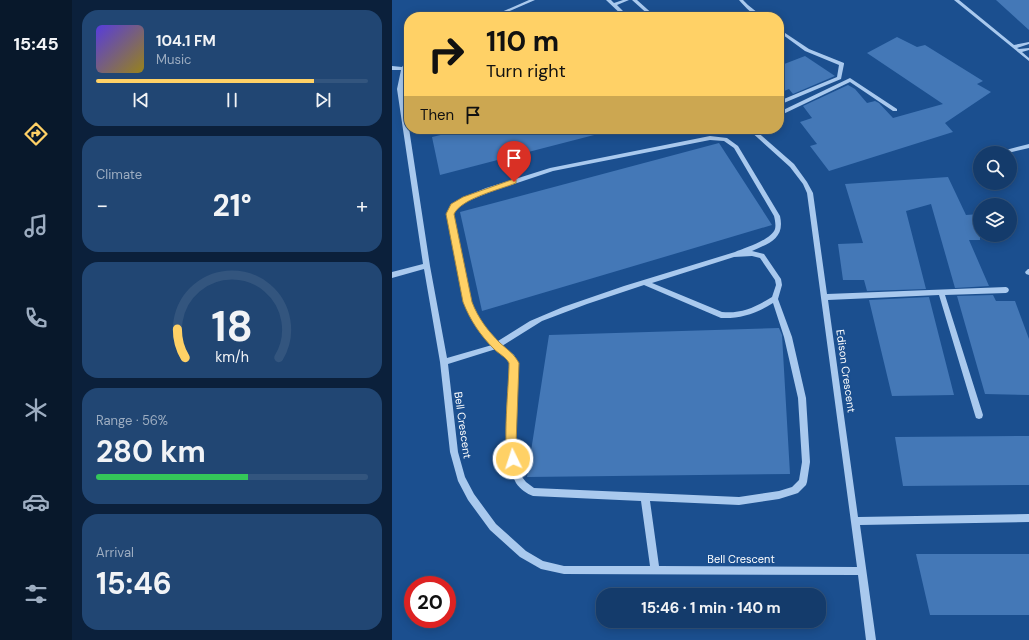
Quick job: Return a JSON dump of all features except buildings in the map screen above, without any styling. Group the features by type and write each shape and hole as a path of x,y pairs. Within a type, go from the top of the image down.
{"street":[{"path":"504,12 533,0"},
{"path":"608,0 622,12"},
{"path":"614,5 627,0"},
{"path":"634,0 648,12"},
{"path":"741,0 754,12"},
{"path":"956,0 1029,60"},
{"path":"784,34 807,50 842,64 839,78 784,101"},
{"path":"1012,47 1029,43"},
{"path":"1018,51 1029,49"},
{"path":"392,68 404,69"},
{"name":"Bell Crescent","path":"404,69 400,89 404,115"},
{"path":"784,112 850,80 895,110"},
{"name":"Bell Crescent","path":"407,134 427,266 444,362 454,452 461,478 472,498 493,527 523,554 541,565 564,570 861,571"},
{"name":"Edison Crescent","path":"756,134 797,171 808,188 814,211 871,640"},
{"path":"444,362 497,346 508,337 546,316 732,255 771,238 777,232 779,226 777,216 736,147 725,139 710,138 552,169 488,190 458,203 452,208 450,214 467,302 475,320 497,346 511,358 514,363 511,445 518,480 533,492 739,501 779,495 795,490 803,482 806,462 802,398 788,337 775,299 779,285 778,279 762,256 752,252 732,255"},
{"path":"1017,149 1029,146"},
{"path":"392,275 427,266"},
{"path":"645,283 721,315 730,316 753,312 775,299"},
{"path":"825,298 1006,290"},
{"path":"941,292 978,415"},
{"path":"645,497 655,570"},
{"path":"854,521 1029,518"}],"route":[{"path":"513,459 511,445 514,363 475,320 471,312 467,302 450,214 454,206 466,199 514,182"}]}
